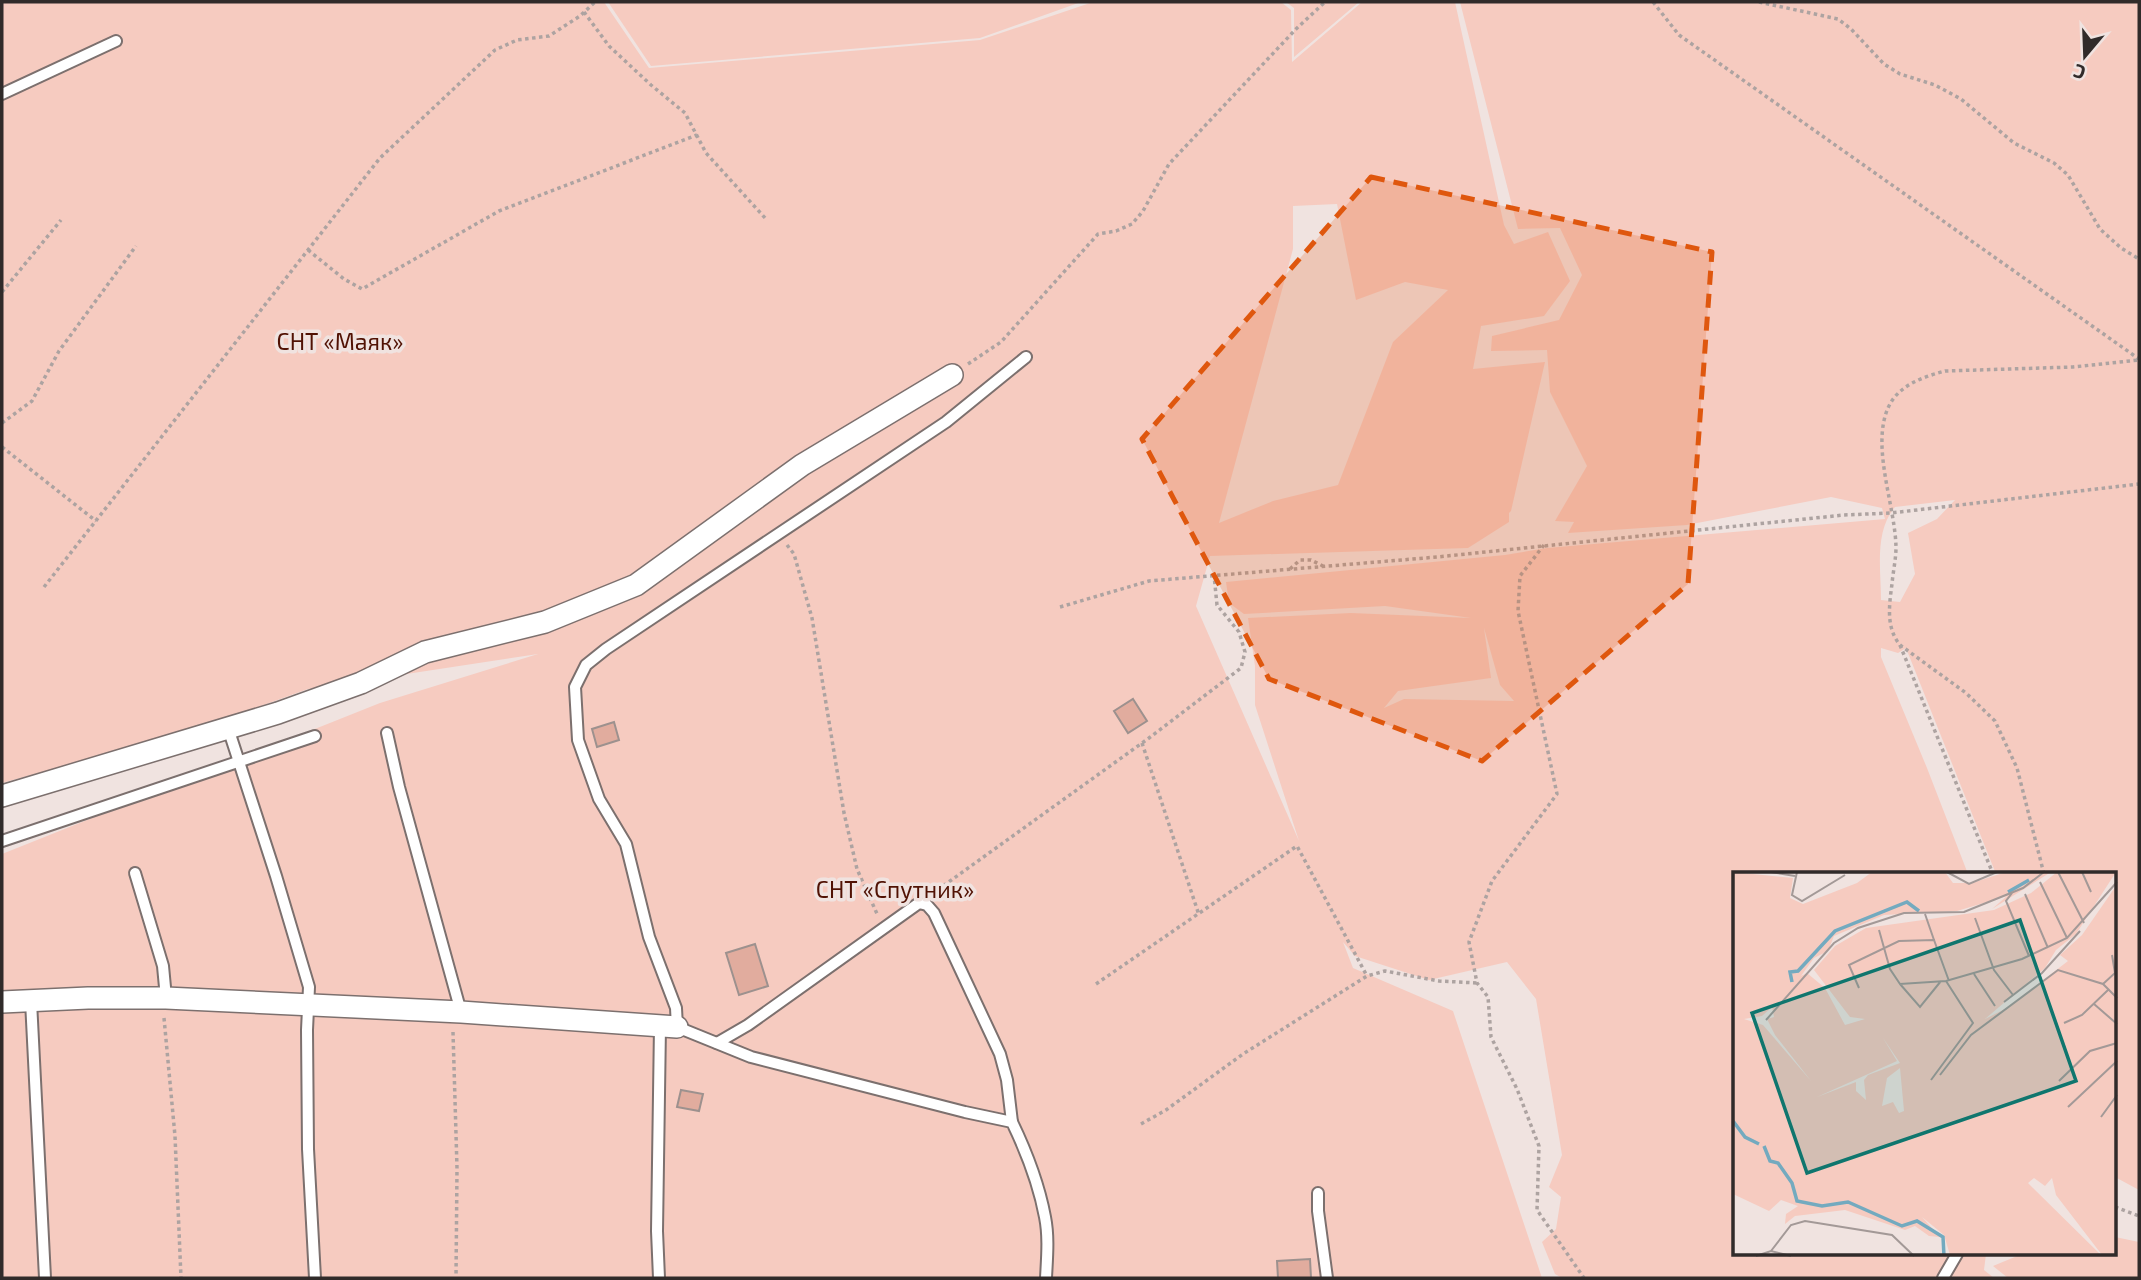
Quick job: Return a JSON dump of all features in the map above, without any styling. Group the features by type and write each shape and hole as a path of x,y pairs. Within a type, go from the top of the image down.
{"street":[{"path":"2,796 228,728 361,683 425,652 545,622 636,585 802,465 952,374"},
{"path":"2,1002 163,998 457,1012 669,1026"}],"lane":[{"path":"2,94 116,41"},
{"path":"659,1278 657,1231 669,1026 676,1008 649,937 626,844 599,799 578,740 575,687 586,665 607,649 946,422 1027,357"},
{"path":"228,728 309,987 308,1149 315,1278"},
{"path":"387,733 457,1012"},
{"path":"2,841 315,736"},
{"path":"135,873 163,966 163,998"},
{"path":"717,1043 748,1026 919,903 927,905 934,913 1000,1054 1007,1080 1012,1122 1024,1147 1045,1216 1046,1278"},
{"path":"31,1001 45,1278"},
{"path":"669,1026 751,1057 1012,1122"},
{"path":"1318,1193 1327,1278"},
{"path":"1943,1278 1956,1256"}],"path":[{"path":"44,587 380,158 495,50 517,40 549,36 595,2"},
{"path":"952,374 1001,342 1098,234 1116,231 1132,224 1143,211 1169,164 1296,29 1325,2"},
{"path":"1653,2 1679,35 2139,360"},
{"path":"1759,2 1838,19 1884,64 1900,75 1935,85 1961,99 2014,143 2054,163 2068,175 2100,229 2121,248 2139,259"},
{"path":"584,12 609,46 685,113 706,153 766,219"},
{"path":"308,250 344,279 362,289 499,211 696,135"},
{"path":"2,292 61,220"},
{"path":"2,423 32,401 59,351 136,246"},
{"path":"2043,872 2017,768 1995,722 1966,693 1900,645 1892,636 1889,610 1896,547 1883,431 1892,400 1906,386 1944,371 2073,367 2139,360"},
{"path":"2,447 96,521"},
{"path":"1060,607 1149,580 1324,567 1891,513 2139,484"},
{"path":"778,536 794,554 812,618 844,813 857,869 884,928"},
{"path":"1544,545 1520,576 1518,611 1557,794 1492,881 1469,942 1477,983 1488,997 1491,1037 1517,1089 1539,1146 1537,1210 1584,1278"},
{"path":"1289,570 1300,560 1311,560 1324,567"},
{"path":"919,903 1142,743 1241,668 1245,652 1239,632 1217,605 1214,574"},
{"path":"1900,645 1992,872"},
{"path":"1142,743 1199,915"},
{"path":"1096,985 1297,846 1367,976"},
{"path":"1141,1124 1166,1110 1243,1054 1367,976 1385,971 1439,981 1477,983"},
{"path":"163,998 175,1136 181,1278"},
{"path":"456,1278 457,1012"},
{"path":"2116,1207 2139,1216"}],"highlighted area":[{"path":"1371,177 1712,252 1688,584 1482,761 1269,679 1142,439"}],"green space":[{"path":"2,2 604,2 649,68 980,40 1093,2 1281,2 1291,10 1292,62 1362,2 1455,2 1504,225 1514,244 1548,232 1570,281 1544,316 1481,326 1473,369 1545,362 1509,522 1468,548 1210,556 1196,606 1299,841 1255,705 1255,666 1248,618 1351,613 1471,618 1385,606 1244,614 1229,603 1226,582 1505,555 1547,548 1885,519 1882,508 1831,497 1687,525 1568,533 1574,522 1555,521 1587,466 1550,392 1547,350 1491,351 1492,336 1559,320 1582,275 1560,228 1518,229 1460,2 2139,2 2139,1190 2116,1178 2116,872 1995,872 1906,648 1898,653 1881,648 1881,657 1967,872 1733,872 1733,1256 1986,1256 1984,1270 1994,1278 1562,1278 1555,1274 1542,1242 1556,1229 1561,1197 1549,1187 1562,1155 1536,999 1507,962 1429,980 1355,956 1343,942 1353,968 1453,1011 1542,1278 2,1278 2,854 380,703 538,654 308,689 194,730 2,783","holes":["1337,204 1356,300 1405,282 1448,290 1393,342 1338,485 1273,501 1219,523 1293,249 1293,206","1955,500 1937,519 1908,533 1915,574 1900,602 1881,600 1881,539 1888,517 1895,507","1484,628 1500,685 1514,701 1404,699 1384,708 1398,691 1491,678"]},
{"path":"608,2 1081,2 980,38 651,66"},
{"path":"1286,2 1359,2 1294,57 1294,8"},
{"path":"2116,1237 2139,1242 2139,1278 2008,1278 1993,1266 2017,1256 2116,1256"}],"building":[{"path":"1133,699 1147,721 1128,733 1114,711"},
{"path":"614,722 619,740 597,747 592,729"},
{"path":"755,944 768,986 739,995 726,953"},
{"path":"681,1090 703,1094 699,1111 677,1107"},
{"path":"1310,1259 1311,1278 1278,1278 1277,1261"}],"park label":[{"name":"СНТ «Маяк»","path":"340,341"},
{"name":"СНТ «Спутник»","path":"895,889"}]}
